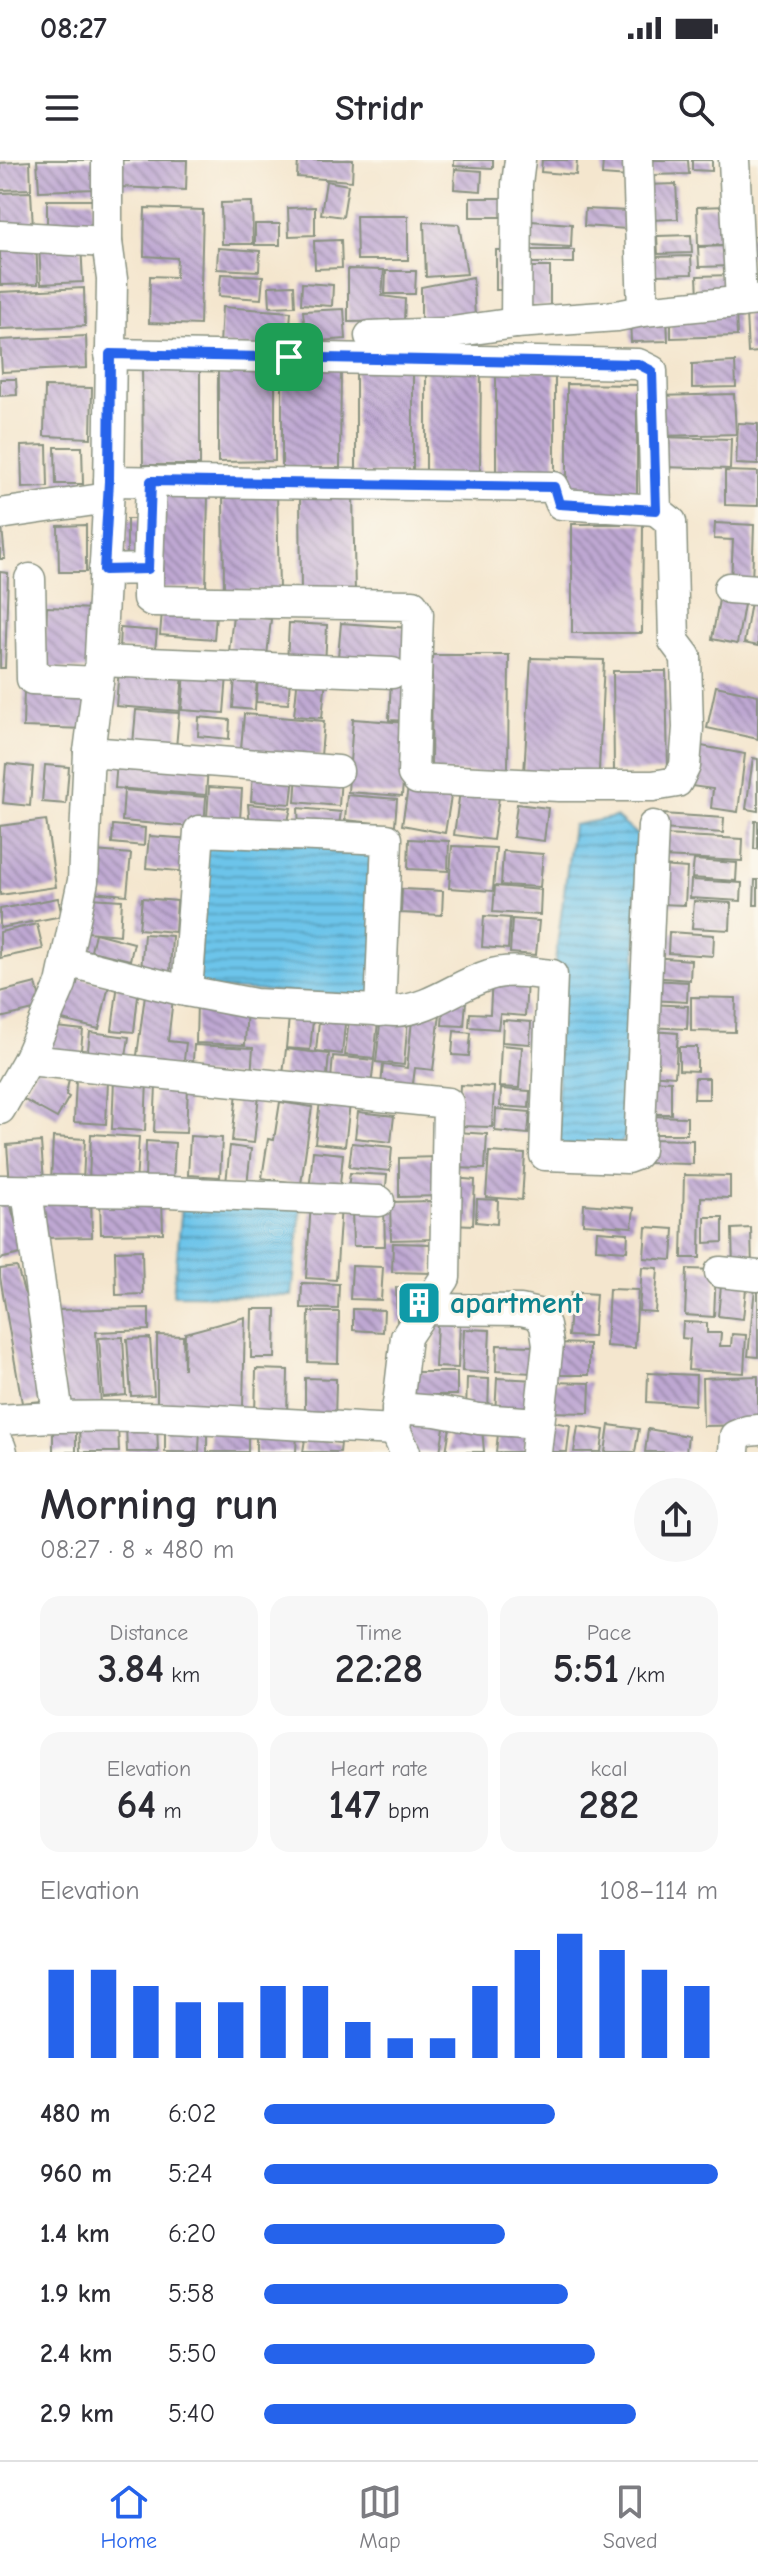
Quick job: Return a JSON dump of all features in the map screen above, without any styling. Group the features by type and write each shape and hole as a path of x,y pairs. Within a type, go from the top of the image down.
{"street":[{"path":"0,1109 28,1060 61,984 83,881 89,752 99,672 109,490 112,279 107,242 107,160"},
{"path":"516,323 520,160"},
{"path":"638,160 643,311"},
{"path":"370,336 445,333 516,323 617,316 750,301 734,160"},
{"path":"0,236 107,242"},
{"path":"111,342 213,343"},
{"path":"111,342 638,364 652,371 656,510"},
{"path":"0,514 151,481 554,487 559,504 656,510 671,522 674,641 686,657 688,728 685,766 677,782 653,786 559,786 417,779 413,774 416,608 413,605 152,601 148,598 151,481"},
{"path":"104,570 148,569"},
{"path":"30,579 32,679 99,672 392,673"},
{"path":"89,752 338,771"},
{"path":"66,961 187,991 255,1004 380,1011 409,1011 491,974 515,971 552,975 545,1155 627,1158 639,1150 653,826"},
{"path":"187,991 199,831 387,839 380,1011"},
{"path":"28,1060 448,1103 445,1278 406,1337 399,1430"},
{"path":"58,1415 14,1190 168,1192 379,1201"},
{"path":"720,1272 758,1276"},
{"path":"0,1420 58,1415 399,1430 436,1411 479,1419 538,1438 548,1344 545,1325 538,1314 521,1310 425,1309"},
{"path":"734,1452 735,1436 758,1430"},
{"path":"0,1446 2,1452"}],"water":[{"path":"616,817 638,836 633,1125 618,1148 559,1147 555,961 573,825"},
{"path":"202,842 384,845 374,996 198,988"},
{"path":"182,1206 301,1208 292,1296 173,1295"}],"building":[{"path":"37,160 95,160 96,189 39,191"},
{"path":"122,160 187,160 186,190 120,187"},
{"path":"298,160 353,160 352,181 297,177"},
{"path":"454,160 493,160 493,168 454,166"},
{"path":"542,160 577,160 576,175 541,172"},
{"path":"603,160 630,160 629,177 602,175"},
{"path":"651,160 688,160 689,174 651,175"},
{"path":"692,160 712,160 712,171 692,170"},
{"path":"30,161 31,189 0,190 0,163"},
{"path":"455,169 482,171 481,191 454,189"},
{"path":"326,181 348,185 343,217 321,214"},
{"path":"676,184 678,219 647,220 646,185"},
{"path":"31,192 33,227 0,228 0,193"},
{"path":"470,198 511,198 511,217 470,217"},
{"path":"47,200 93,200 92,235 47,234"},
{"path":"252,202 253,244 222,244 221,203"},
{"path":"729,206 730,245 698,246 697,207"},
{"path":"315,207 315,235 289,236 288,208"},
{"path":"145,208 203,210 200,325 149,323 150,276 176,277 177,258 144,256"},
{"path":"585,209 628,211 627,229 584,226"},
{"path":"356,216 408,216 408,260 357,260"},
{"path":"531,221 572,224 571,247 530,245"},
{"path":"424,222 459,224 467,274 426,277"},
{"path":"255,224 280,224 280,245 255,245"},
{"path":"691,235 692,253 658,254 657,236"},
{"path":"744,236 758,236 758,256 745,256"},
{"path":"341,240 342,268 315,269 314,241"},
{"path":"36,242 38,284 0,285 0,243"},
{"path":"81,243 83,282 41,284 39,245"},
{"path":"731,246 732,266 699,267 698,247"},
{"path":"218,248 260,251 259,271 217,269"},
{"path":"496,250 511,250 511,290 496,290"},
{"path":"524,250 574,250 574,263 524,263"},
{"path":"691,256 692,274 654,275 653,257"},
{"path":"528,267 550,267 550,306 528,306"},
{"path":"348,269 384,270 382,296 405,299 404,321 348,322"},
{"path":"386,271 416,271 415,294 385,294"},
{"path":"221,274 263,276 261,299 219,296"},
{"path":"731,275 731,296 698,297 697,276"},
{"path":"473,277 475,318 421,319 421,287"},
{"path":"302,283 333,285 332,306 301,304"},
{"path":"294,285 295,306 270,307 269,286"},
{"path":"84,288 85,326 0,329 0,292"},
{"path":"222,307 291,312 288,349 220,345"},
{"path":"344,309 346,339 306,342 303,311"},
{"path":"736,309 737,336 671,338 671,311"},
{"path":"758,312 758,352 748,353 746,313"},
{"path":"667,316 668,341 631,342 630,317"},
{"path":"86,336 87,368 2,372 0,340"},
{"path":"218,359 275,360 275,461 218,462"},
{"path":"735,362 736,387 692,388 692,364"},
{"path":"142,363 200,364 200,465 143,465"},
{"path":"426,365 481,365 480,475 426,475"},
{"path":"282,366 341,366 340,468 282,468"},
{"path":"356,366 413,367 413,474 356,474"},
{"path":"496,370 555,371 555,477 496,477"},
{"path":"0,379 16,379 17,395 0,396"},
{"path":"567,384 637,385 637,494 567,494"},
{"path":"45,387 92,388 91,438 44,436"},
{"path":"734,394 736,434 661,436 659,396"},
{"path":"738,423 758,424 758,465 736,464"},
{"path":"663,437 731,439 730,469 662,467"},
{"path":"47,445 48,487 22,488 21,446"},
{"path":"55,447 82,447 83,484 56,484"},
{"path":"725,471 758,472 758,506 725,505"},
{"path":"277,491 279,591 224,591 223,492"},
{"path":"158,494 208,494 206,587 161,589"},
{"path":"300,494 353,494 355,594 301,594"},
{"path":"127,519 146,519 146,556 127,557"},
{"path":"715,523 754,525 752,583 731,581 733,540 714,539"},
{"path":"572,524 643,524 642,633 572,633"},
{"path":"86,525 86,572 59,572 58,526"},
{"path":"2,527 5,559 0,559"},
{"path":"0,572 8,573 5,668 0,668"},
{"path":"720,594 745,599 737,644 712,639"},
{"path":"752,596 758,597 758,646 744,643"},
{"path":"47,607 94,609 92,670 44,668"},
{"path":"162,611 216,615 214,639 160,635"},
{"path":"233,615 271,619 266,665 228,661"},
{"path":"289,623 327,625 325,666 287,664"},
{"path":"341,623 409,628 406,663 338,657"},
{"path":"120,628 157,631 155,651 119,648"},
{"path":"432,655 509,655 508,773 431,772"},
{"path":"531,658 604,660 599,771 524,773"},
{"path":"119,668 183,673 180,711 116,706"},
{"path":"613,671 666,671 668,771 614,772"},
{"path":"185,672 227,675 224,713 182,710"},
{"path":"235,674 257,676 255,710 233,708"},
{"path":"298,675 326,678 322,718 294,716"},
{"path":"258,678 290,680 288,704 256,702"},
{"path":"391,680 413,681 411,721 389,720"},
{"path":"716,686 758,695 758,739 707,728"},
{"path":"24,689 88,691 87,729 23,727"},
{"path":"136,710 179,713 176,748 133,744"},
{"path":"244,714 324,721 321,756 241,749"},
{"path":"199,717 230,720 229,739 198,736"},
{"path":"353,719 407,723 402,796 348,792"},
{"path":"696,745 745,754 738,812 711,808 713,789 691,786"},
{"path":"753,758 758,759 758,811 746,809"},
{"path":"117,759 208,767 206,795 115,788"},
{"path":"6,764 33,767 30,806 3,803"},
{"path":"45,765 69,767 66,804 42,802"},
{"path":"253,773 294,776 291,804 251,801"},
{"path":"297,773 341,777 339,806 295,802"},
{"path":"409,782 452,790 445,833 402,825"},
{"path":"209,787 242,789 240,819 207,817"},
{"path":"124,790 206,797 204,828 122,821"},
{"path":"460,791 499,797 493,840 454,835"},
{"path":"347,795 397,799 395,825 345,820"},
{"path":"248,804 291,808 286,830 250,826"},
{"path":"517,804 548,808 544,841 513,837"},
{"path":"298,808 341,812 338,831 299,830"},
{"path":"662,814 724,818 723,833 661,829"},
{"path":"46,820 56,887 0,895 0,826"},
{"path":"755,821 758,821 758,849 754,849"},
{"path":"113,825 145,828 144,846 112,843"},
{"path":"663,835 743,839 742,861 662,857"},
{"path":"149,836 192,839 189,872 146,868"},
{"path":"409,839 449,841 448,871 408,869"},
{"path":"452,846 496,848 493,891 449,888"},
{"path":"94,851 131,854 127,895 90,892"},
{"path":"503,851 543,854 540,887 501,885"},
{"path":"694,860 737,863 736,881 692,878"},
{"path":"661,866 687,868 685,905 659,904"},
{"path":"691,880 742,883 741,901 690,898"},
{"path":"755,880 758,880 758,905 754,905"},
{"path":"495,886 541,890 540,915 493,912"},
{"path":"402,889 443,891 442,915 401,913"},
{"path":"58,898 62,916 0,928 0,909"},
{"path":"89,898 122,900 120,935 87,932"},
{"path":"142,898 177,901 175,932 139,929"},
{"path":"694,901 731,903 730,930 692,928"},
{"path":"484,916 510,918 508,949 482,947"},
{"path":"512,919 539,921 536,955 510,953"},
{"path":"37,924 43,949 0,958 0,932"},
{"path":"669,932 714,935 713,956 668,953"},
{"path":"95,933 134,943 130,960 91,951"},
{"path":"144,934 172,936 170,973 141,971"},
{"path":"652,957 691,960 690,980 651,977"},
{"path":"68,975 109,985 99,1029 58,1019"},
{"path":"492,977 527,980 525,1016 500,1014 498,1029 469,1027 470,1013 490,1014"},
{"path":"652,980 688,982 687,1002 650,1000"},
{"path":"36,983 42,1008 0,1018 0,992"},
{"path":"118,983 139,986 134,1032 112,1030"},
{"path":"146,987 174,990 168,1041 186,1043 183,1068 136,1063"},
{"path":"691,997 736,998 735,1032 691,1031"},
{"path":"444,999 466,1001 464,1026 442,1025"},
{"path":"197,1002 247,1004 245,1045 196,1043"},
{"path":"650,1004 688,1006 687,1029 649,1027"},
{"path":"290,1007 314,1010 310,1050 286,1048"},
{"path":"320,1011 346,1014 342,1054 316,1051"},
{"path":"413,1011 440,1014 433,1070 415,1068 411,1099 380,1096 383,1065 407,1068"},
{"path":"381,1015 408,1018 404,1065 376,1062"},
{"path":"349,1019 378,1022 374,1058 345,1055"},
{"path":"503,1020 531,1022 530,1044 502,1042"},
{"path":"47,1026 83,1030 80,1059 44,1055"},
{"path":"454,1031 471,1033 469,1056 452,1055"},
{"path":"650,1031 678,1033 675,1076 647,1074"},
{"path":"90,1032 129,1037 125,1063 87,1059"},
{"path":"194,1045 253,1048 251,1077 192,1074"},
{"path":"501,1045 522,1047 519,1088 499,1087"},
{"path":"679,1047 697,1047 697,1071 679,1070"},
{"path":"286,1049 329,1054 326,1087 282,1083"},
{"path":"333,1056 374,1060 370,1095 330,1091"},
{"path":"36,1069 69,1079 66,1095 69,1097 57,1118 21,1098"},
{"path":"695,1078 709,1078 709,1099 694,1099"},
{"path":"76,1079 108,1081 106,1124 74,1122"},
{"path":"114,1079 147,1080 145,1131 112,1129"},
{"path":"647,1080 671,1081 671,1114 647,1114"},
{"path":"156,1085 188,1087 186,1133 154,1132"},
{"path":"460,1085 494,1087 492,1127 458,1126"},
{"path":"501,1089 530,1091 529,1108 500,1106"},
{"path":"237,1092 259,1094 254,1143 232,1141"},
{"path":"320,1101 350,1104 345,1146 315,1143"},
{"path":"280,1102 312,1107 301,1184 262,1178 268,1139 274,1140"},
{"path":"496,1109 530,1112 528,1134 495,1131"},
{"path":"358,1112 394,1116 391,1142 355,1138"},
{"path":"648,1116 687,1117 687,1134 648,1134"},
{"path":"457,1132 487,1134 485,1169 455,1168"},
{"path":"91,1134 139,1137 136,1184 89,1181"},
{"path":"190,1136 222,1138 220,1177 188,1175"},
{"path":"53,1137 85,1139 83,1183 51,1182"},
{"path":"646,1139 693,1140 693,1164 646,1163"},
{"path":"146,1141 175,1143 173,1182 145,1181"},
{"path":"41,1142 44,1182 10,1185 7,1145"},
{"path":"352,1143 392,1147 390,1171 349,1167"},
{"path":"230,1146 251,1149 247,1185 226,1183"},
{"path":"313,1151 343,1154 339,1195 309,1192"},
{"path":"489,1152 525,1154 522,1200 486,1197"},
{"path":"439,1157 440,1196 399,1197 399,1158"},
{"path":"350,1173 387,1175 385,1197 347,1195"},
{"path":"684,1175 730,1176 730,1198 701,1197 700,1258 682,1258"},
{"path":"453,1178 475,1180 473,1225 451,1224"},
{"path":"91,1195 92,1237 41,1238 39,1196"},
{"path":"162,1197 163,1233 101,1234 100,1198"},
{"path":"9,1199 24,1253 0,1259 0,1201"},
{"path":"477,1199 498,1200 497,1224 476,1222"},
{"path":"433,1201 434,1239 391,1240 390,1202"},
{"path":"311,1203 341,1205 336,1280 306,1278"},
{"path":"584,1204 634,1208 632,1227 583,1224"},
{"path":"384,1207 385,1246 353,1246 352,1208"},
{"path":"705,1217 723,1217 723,1242 705,1243"},
{"path":"646,1227 674,1229 672,1260 644,1258"},
{"path":"751,1228 752,1270 733,1270 732,1229"},
{"path":"597,1231 628,1233 627,1251 596,1249"},
{"path":"393,1243 432,1244 432,1273 392,1272"},
{"path":"142,1250 143,1294 116,1295 115,1251"},
{"path":"352,1266 383,1267 381,1300 350,1299"},
{"path":"17,1267 24,1292 33,1305 42,1401 22,1403 0,1277 0,1269"},
{"path":"642,1267 658,1268 655,1312 639,1311"},
{"path":"687,1269 716,1270 714,1317 685,1315"},
{"path":"722,1276 747,1279 743,1319 718,1316"},
{"path":"758,1278 758,1357 748,1356"},
{"path":"302,1283 339,1284 338,1309 301,1308"},
{"path":"396,1287 443,1292 397,1324"},
{"path":"609,1289 638,1290 635,1348 606,1346"},
{"path":"571,1292 596,1294 593,1337 568,1336"},
{"path":"149,1308 149,1330 96,1332 101,1404 66,1407 55,1310"},
{"path":"252,1309 276,1309 275,1358 251,1358"},
{"path":"353,1309 384,1310 383,1332 353,1330"},
{"path":"309,1312 339,1312 338,1363 308,1362"},
{"path":"245,1317 243,1408 157,1403 157,1335 183,1336 184,1369 185,1333"},
{"path":"683,1322 707,1323 707,1333 721,1333 720,1346 731,1346 732,1334 746,1335 744,1373 688,1370 690,1339 682,1338"},
{"path":"437,1324 460,1325 458,1368 435,1367"},
{"path":"464,1329 490,1330 488,1373 462,1371"},
{"path":"123,1337 126,1395 103,1397 99,1338"},
{"path":"150,1338 154,1395 131,1396 127,1339"},
{"path":"553,1343 589,1344 589,1375 553,1375"},
{"path":"497,1345 534,1346 533,1373 496,1371"},
{"path":"256,1369 288,1370 287,1418 255,1417"},
{"path":"411,1372 457,1372 457,1395 411,1395"},
{"path":"648,1373 696,1375 695,1405 647,1402"},
{"path":"758,1376 758,1425 703,1426 702,1378"},
{"path":"305,1378 336,1379 335,1420 305,1419"},
{"path":"467,1378 489,1379 488,1415 466,1414"},
{"path":"497,1378 535,1380 534,1416 495,1414"},
{"path":"550,1382 590,1383 589,1413 549,1412"},
{"path":"405,1415 446,1415 440,1452 416,1452"},
{"path":"547,1421 570,1425 567,1452 543,1452"},
{"path":"157,1423 158,1452 127,1452 126,1424"},
{"path":"118,1424 119,1452 80,1452 79,1425"},
{"path":"76,1425 76,1452 53,1452 53,1426"},
{"path":"499,1425 527,1428 525,1452 496,1452"},
{"path":"609,1425 639,1429 635,1452 605,1452"},
{"path":"165,1426 200,1427 199,1452 165,1452"},
{"path":"207,1426 248,1426 248,1452 207,1452"},
{"path":"578,1426 604,1430 601,1452 574,1452"},
{"path":"450,1427 482,1427 484,1452 446,1452"},
{"path":"648,1429 688,1436 686,1452 645,1452"},
{"path":"256,1433 297,1434 296,1452 256,1452"},
{"path":"305,1439 341,1443 340,1452 303,1452"}],"place":[{"name":"apartment","path":"419,1303"}],"route":[{"path":"110,354 289,357 638,364 652,371 655,389 656,510 559,504 554,487 151,481 148,569 104,570 109,481 110,354"}]}
